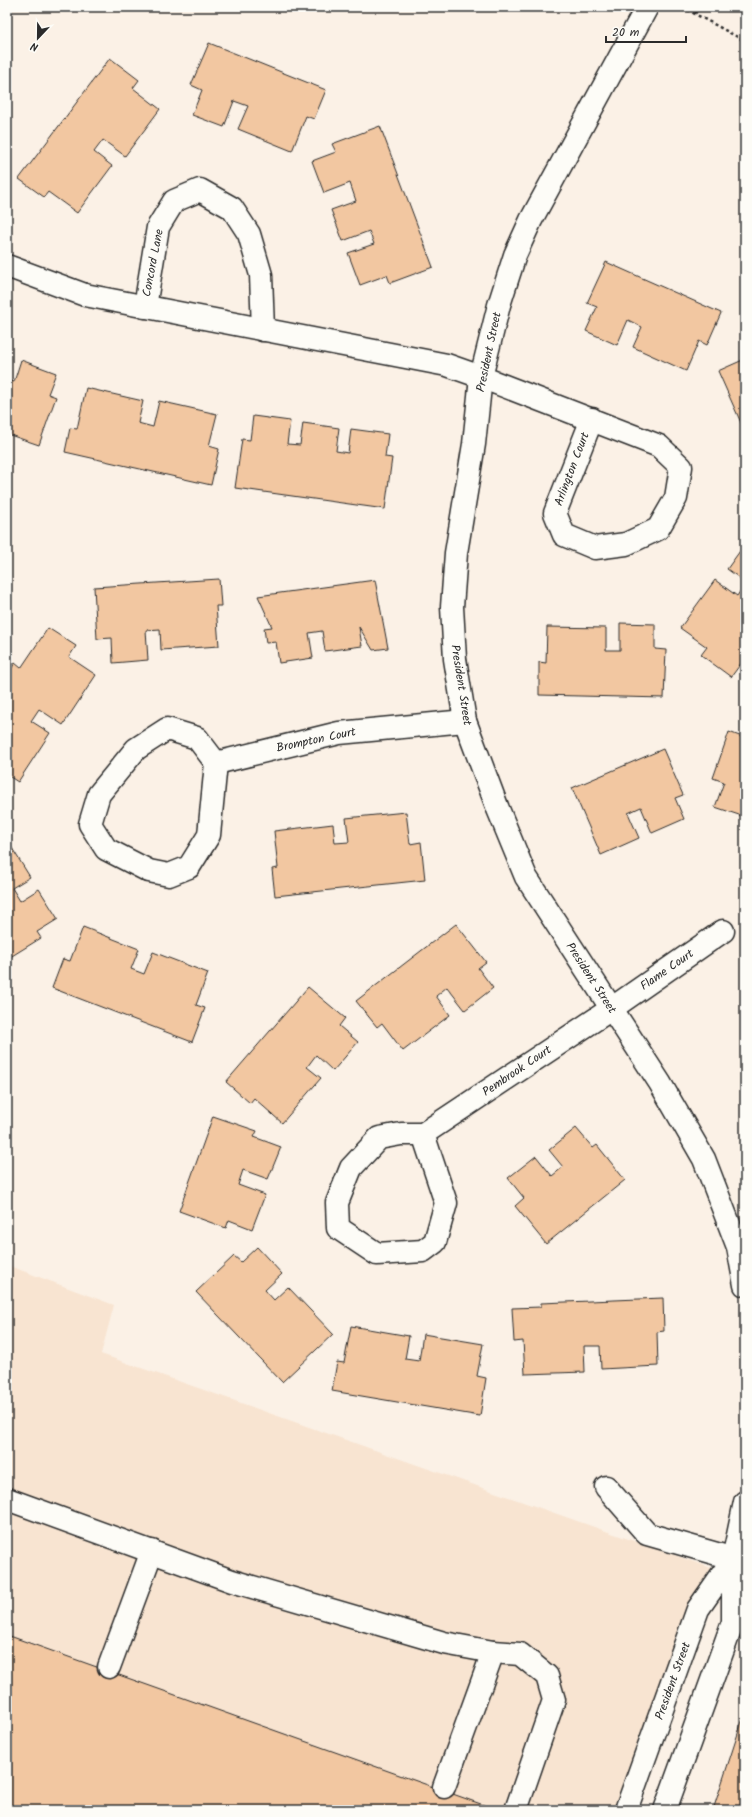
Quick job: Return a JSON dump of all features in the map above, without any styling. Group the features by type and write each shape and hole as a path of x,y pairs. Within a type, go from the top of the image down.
{"street":[{"name":"President Street","path":"647,7 531,220 515,255 502,297 481,377 474,444 456,554 452,607 454,658 465,721 498,809 526,877 660,1083 704,1159 738,1247 745,1284"},
{"name":"Concord Lane","path":"145,307 158,227 174,201 200,190 232,208 249,234 261,275 263,330"},
{"name":"Concord Lane","path":"7,266 84,295 446,365 481,377"},
{"name":"Arlington Court","path":"481,377 592,419 659,446 681,467 676,498 658,529 626,544 595,548 564,535 555,513 592,419"},
{"name":"Brompton Court","path":"216,763 339,733 465,721"},
{"path":"166,729 197,738 216,763 209,835 189,867 170,875 149,870 106,849 90,824 99,794 136,749 166,729"},
{"name":"Flame Court","path":"611,1009 723,931"},
{"name":"Pembrook Court","path":"423,1134 611,1009"},
{"path":"401,1134 423,1134 446,1203 435,1242 423,1251 377,1254 338,1228 337,1203 351,1168 379,1138 401,1134"},
{"path":"606,1487 648,1534 739,1560"},
{"path":"7,1499 232,1581 444,1643 492,1652 520,1654 547,1676 554,1700 516,1810"},
{"name":"President Street","path":"665,1810 733,1622 745,1502"},
{"path":"109,1667 152,1552"},
{"name":"President Street","path":"626,1810 698,1609 739,1560"},
{"path":"444,1787 492,1652"}],"path":[{"path":"682,7 745,41"},
{"path":"695,14 699,7"}],"shaded area":[{"path":"7,1265 114,1305 101,1354 714,1569 623,1810 7,1810"}],"building":[{"path":"209,43 326,90 314,119 306,116 292,151 238,129 248,106 234,101 224,127 192,115 202,90 191,85"},
{"path":"110,58 139,80 133,88 160,109 125,156 103,140 94,152 112,166 77,213 48,192 44,197 19,179"},
{"path":"380,126 433,267 390,283 387,275 360,285 348,253 374,244 369,231 343,241 331,210 356,201 350,183 324,193 312,161 336,152 332,144"},
{"path":"606,262 721,313 707,345 699,341 686,371 633,347 642,327 628,320 617,345 586,331 597,307 587,303"},
{"path":"745,359 745,423 742,425 718,371"},
{"path":"21,360 56,373 48,394 56,397 39,445 7,434 7,380 14,382"},
{"path":"86,388 143,401 138,423 153,427 159,401 217,414 209,446 219,449 211,485 65,452 70,428 77,429"},
{"path":"253,416 290,421 287,444 300,445 303,423 339,428 336,451 348,453 351,429 388,434 385,457 392,458 385,509 235,488 242,439 250,440"},
{"path":"745,544 745,582 727,569"},
{"path":"219,579 221,606 216,606 219,646 161,650 160,629 146,630 148,660 113,663 112,638 97,639 94,587"},
{"path":"375,580 388,648 373,650 359,627 362,646 325,651 322,631 309,633 313,658 279,663 276,642 266,643 264,628 272,627 258,596"},
{"path":"715,580 737,596 745,584 745,658 731,677 701,655 707,647 680,628"},
{"path":"620,623 655,624 655,649 666,650 664,698 539,695 539,662 546,663 547,627 606,628 606,650 620,650"},
{"path":"48,628 76,646 69,657 96,675 63,725 39,709 31,721 50,733 18,782 7,775 7,675 15,663 21,668"},
{"path":"729,732 745,738 745,817 715,807 724,782 713,778"},
{"path":"663,749 683,795 675,798 684,819 652,833 641,807 628,813 639,838 601,855 572,788"},
{"path":"406,812 410,844 421,842 425,880 275,896 272,869 278,868 274,831 333,824 335,843 349,842 346,818"},
{"path":"7,840 30,877 12,888 20,901 39,889 58,919 37,932 41,938 7,959"},
{"path":"456,924 486,962 478,968 493,988 465,1010 447,987 436,996 450,1015 403,1051 382,1023 377,1027 356,1001"},
{"path":"83,927 139,949 131,969 144,974 153,952 208,973 196,1005 205,1008 192,1042 52,988 63,959 70,961"},
{"path":"308,987 345,1018 339,1026 358,1042 333,1071 316,1055 307,1067 321,1078 282,1123 254,1098 250,1103 226,1082"},
{"path":"213,1116 257,1131 254,1137 281,1147 268,1179 243,1170 238,1185 265,1195 252,1229 229,1220 226,1228 179,1211"},
{"path":"576,1128 593,1148 597,1145 625,1180 546,1244 515,1206 524,1198 508,1178 536,1156 552,1176 563,1167 549,1150"},
{"path":"257,1247 282,1274 265,1290 274,1300 288,1287 333,1334 282,1382 196,1292 234,1256 241,1262"},
{"path":"663,1298 664,1331 657,1332 658,1366 601,1369 600,1346 584,1346 585,1372 525,1374 523,1341 514,1342 512,1308 541,1307 541,1303"},
{"path":"351,1326 409,1336 405,1359 419,1361 423,1334 483,1344 477,1376 486,1378 480,1416 332,1391 337,1362 344,1363"},
{"path":"7,1635 492,1808 491,1810 7,1810"},
{"path":"745,1712 745,1810 713,1810"}]}
